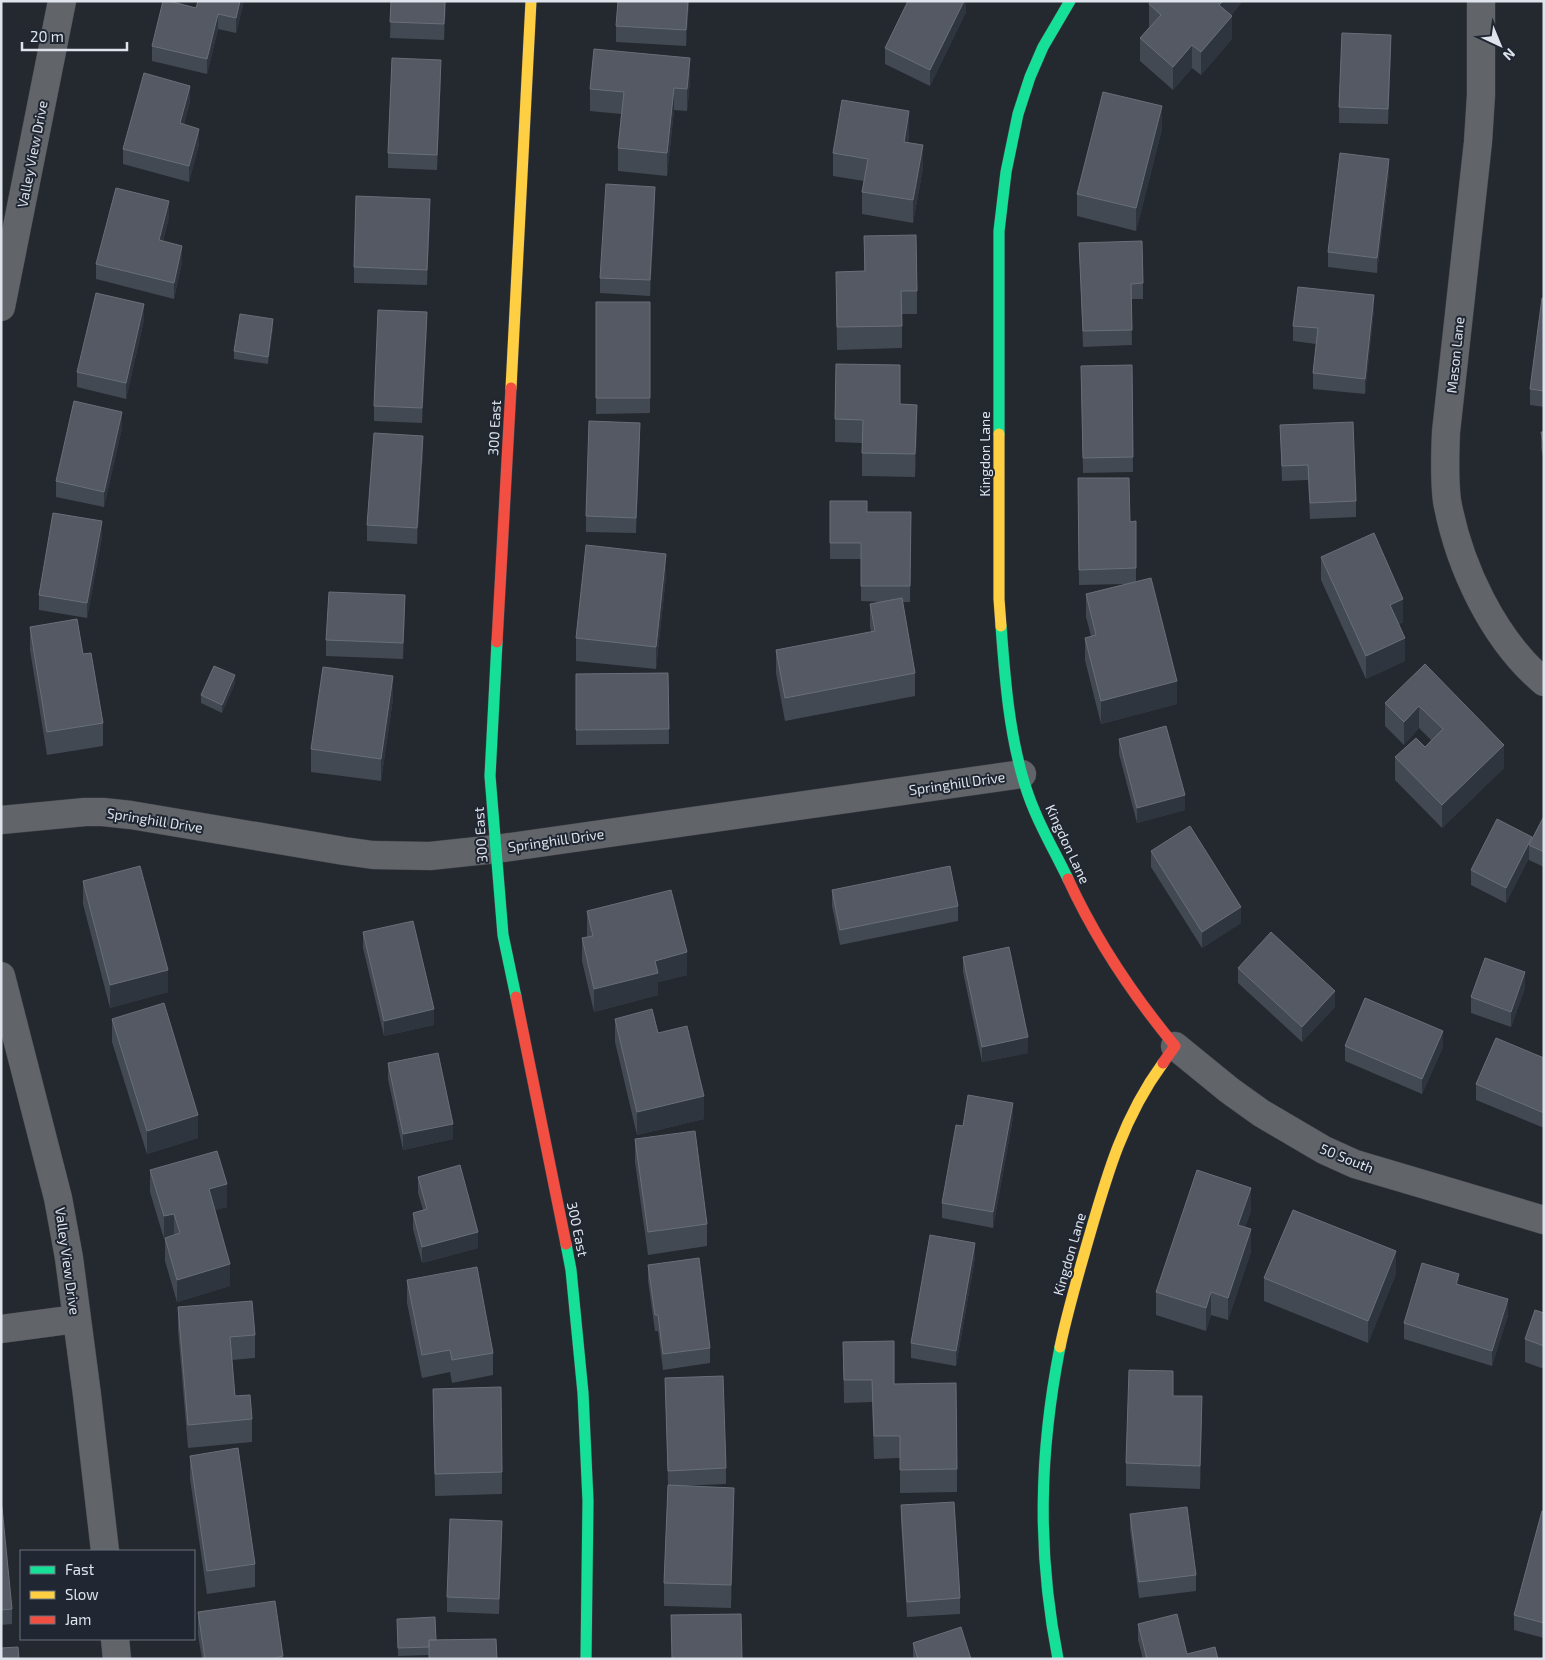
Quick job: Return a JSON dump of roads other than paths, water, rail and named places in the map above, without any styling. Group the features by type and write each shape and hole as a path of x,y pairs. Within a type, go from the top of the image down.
{"street":[{"name":"Valley View Drive","path":"1,307 62,1"},
{"name":"300 East","path":"532,1 490,776 503,936 571,1270 578,1334 588,1500 586,1659"},
{"name":"Kingdon Lane","path":"1058,1659 1046,1589 1042,1542 1045,1450 1050,1398 1059,1348 1112,1158 1137,1101 1175,1046 1130,989 1094,931 1034,809 1022,774 1008,695 1002,647 999,599 999,231 1004,176 1015,123 1030,76 1053,29 1070,1"},
{"name":"Mason Lane","path":"1481,1 1481,95 1478,142 1446,432 1445,467 1447,500 1469,571 1485,608 1507,642 1535,675 1544,682"},
{"name":"Springhill Drive","path":"1,820 102,812 132,815 373,855 430,856 496,849 1022,774"},
{"name":"Valley View Drive","path":"1,976 58,1198 69,1258 105,1550"},
{"name":"50 South","path":"1175,1046 1229,1090 1261,1113 1324,1150 1355,1164 1544,1220"},
{"path":"1,1329 76,1319"},
{"path":"115,1640 118,1659"}]}
